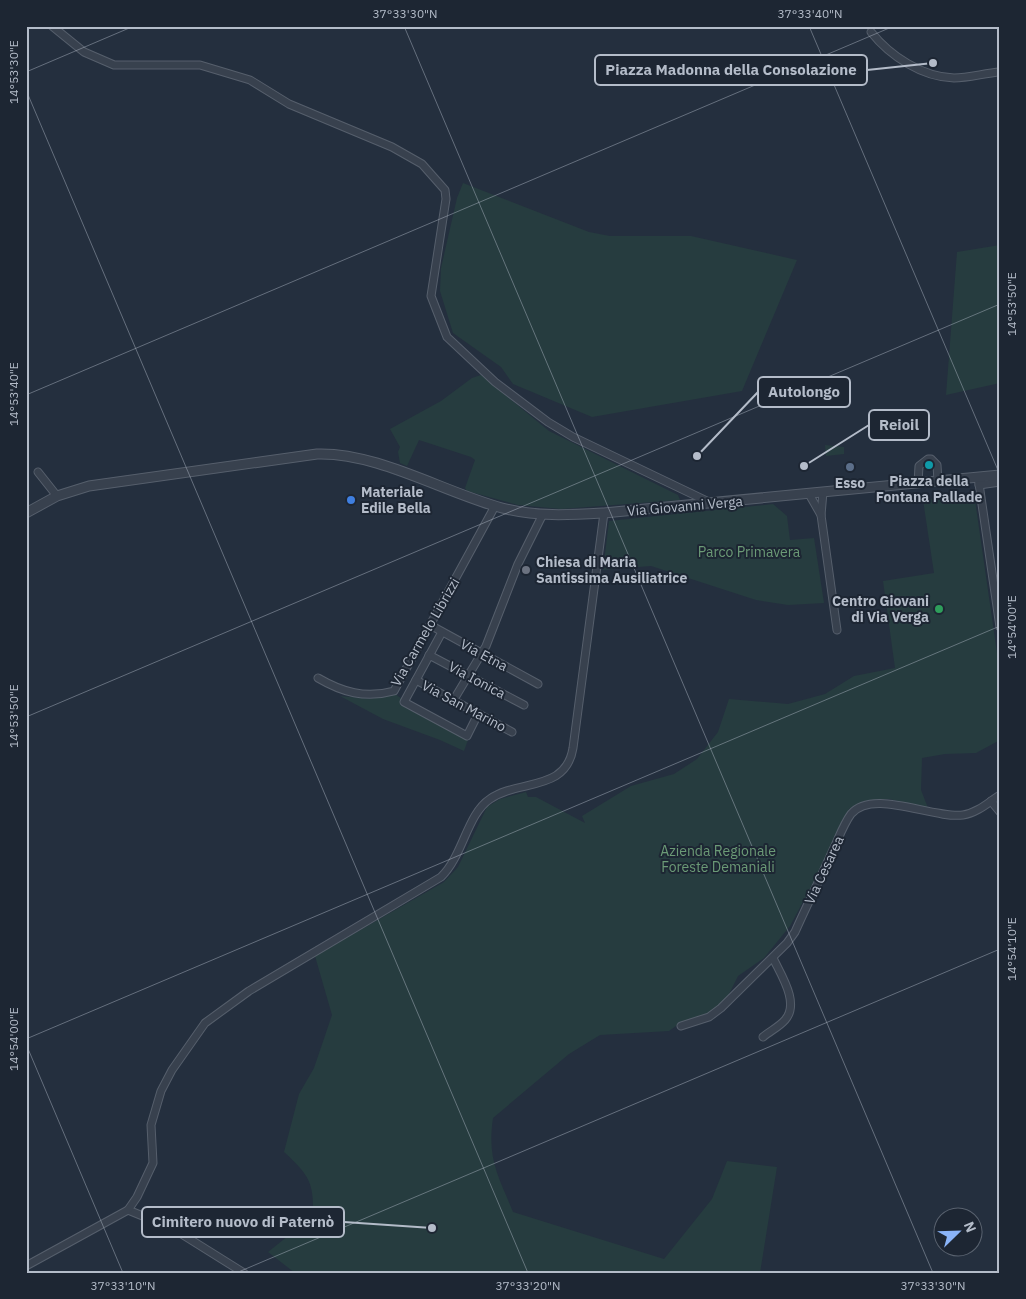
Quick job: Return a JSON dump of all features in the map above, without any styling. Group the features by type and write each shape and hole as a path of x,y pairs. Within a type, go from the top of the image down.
{"street":[{"path":"52,26 84,52 114,64 200,65 250,80 289,104 392,147 422,164 445,190 446,199 431,296 447,337 495,382 548,422 573,437 712,503"},
{"path":"871,32 883,47 904,61 937,76 955,78 1000,72"},
{"name":"Via Giovanni Verga","path":"26,513 57,496 89,486 317,454 350,456 495,506 542,516 604,514 938,481 1000,482"},
{"path":"918,483 918,466 928,459 931,459 937,465 938,481"},
{"path":"38,472 57,496"},
{"name":"Via Giovanni Verga","path":"979,481 1000,474"},
{"path":"979,481 1000,627"},
{"path":"823,492 821,515 837,630"},
{"path":"809,494 821,515"},
{"name":"Via Carmelo Librizzi","path":"318,678 340,690 353,693 367,694 394,690 495,506"},
{"path":"26,1266 128,1210 137,1197 153,1163 151,1125 161,1091 172,1070 205,1023 248,991 441,877 455,860 479,810 491,798 556,776 568,766 573,748 604,514"},
{"path":"454,701 486,646 518,564 542,516"},
{"name":"Via Etna","path":"430,625 538,684"},
{"path":"442,632 404,702 467,736 478,714"},
{"name":"Via Ionica","path":"429,655 524,705"},
{"name":"Via San Marino","path":"416,680 512,732"},
{"name":"Via Cesarea","path":"681,1026 709,1017 721,1008 773,958 795,932 843,829 855,811 868,805 885,804 926,812 962,815 978,810 1000,795"},
{"path":"991,801 1000,812"},
{"path":"763,1037 786,1019 791,1007 786,987 773,958"},
{"path":"128,1210 172,1228 244,1273"}],"green space":[{"path":"463,183 589,232 610,236 691,236 797,260 742,391 592,417 513,384 501,367 453,333 440,291 441,268 457,198"},
{"path":"1000,245 1000,383 946,395 957,252"},
{"path":"481,375 549,431 678,495 680,500 561,509 518,505 467,491 465,488 475,460 471,457 419,440 407,466 400,463 398,452 400,447 390,429 441,401 472,378"},
{"path":"825,445 844,447 844,454 826,456"},
{"name":"Azienda Regionale Foreste Demaniali","path":"974,493 997,653 1000,652 1000,740 976,753 945,754 922,758 921,790 928,808 889,799 865,801 849,809 820,870 790,926 764,958 738,976 727,998 710,1012 697,1019 683,1021 669,1031 600,1035 569,1054 493,1118 491,1145 495,1166 513,1212 664,1259 712,1199 727,1161 777,1167 760,1273 295,1273 268,1252 313,1216 311,1187 308,1180 299,1167 284,1152 299,1094 314,1068 332,1015 315,956 444,882 458,867 487,807 500,799 526,792 528,797 536,797 585,823 582,816 631,786 674,774 697,759 718,732 729,699 788,704 825,694 854,676 895,668 883,581 934,573 923,500"},
{"name":"Parco Primavera","path":"773,504 787,516 790,540 814,538 824,603 788,605 756,600 651,566 603,570 609,521"},
{"path":"395,694 402,699 400,705 468,740 464,751 383,719 340,696 370,699"}],"place":[{"name":"Piazza Madonna della Consolazione","path":"933,63"},
{"name":"Autolongo","path":"697,456"},
{"name":"Piazza della Fontana Pallade","path":"929,465"},
{"name":"Reioil","path":"804,466"},
{"name":"Esso","path":"850,467"},
{"name":"Materiale Edile Bella","path":"351,500"},
{"name":"Chiesa di Maria Santissima Ausiliatrice","path":"526,570"},
{"name":"Centro Giovani di Via Verga","path":"939,609"},
{"name":"Cimitero nuovo di Paternò","path":"432,1228"}]}
